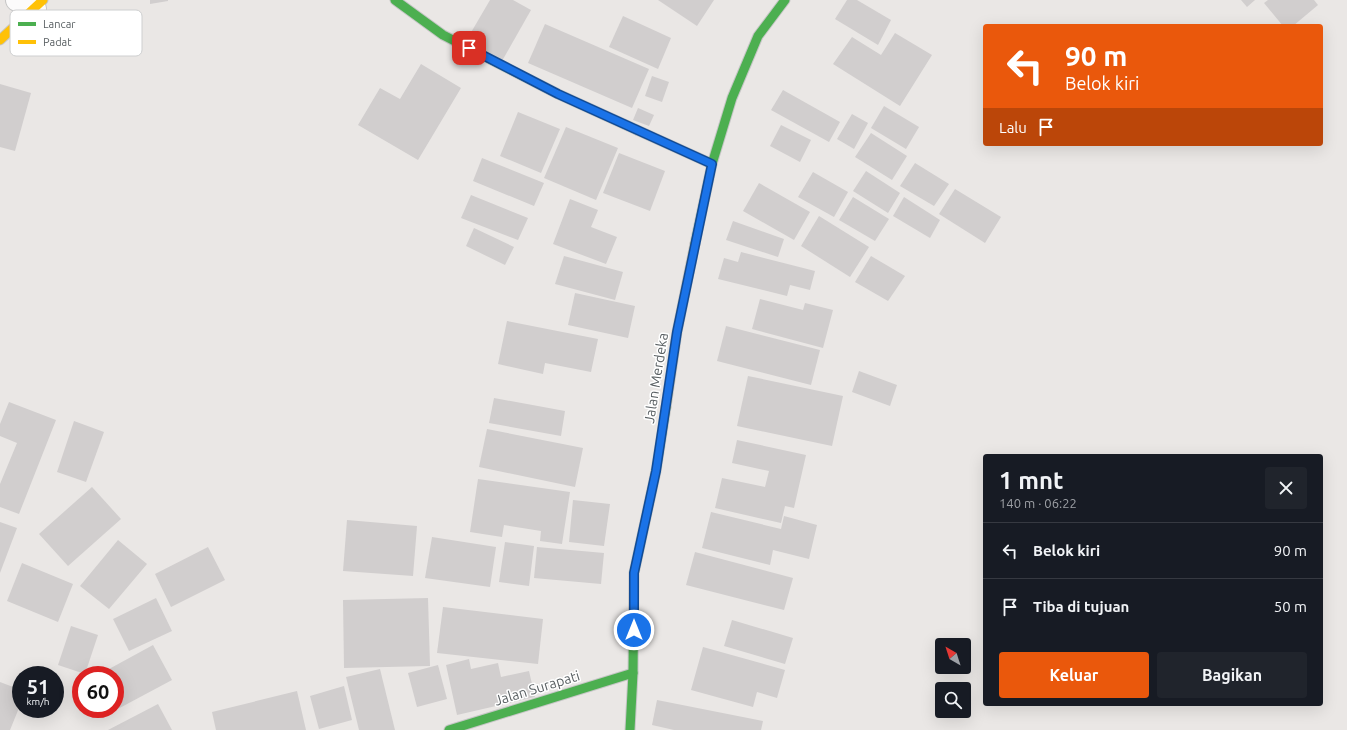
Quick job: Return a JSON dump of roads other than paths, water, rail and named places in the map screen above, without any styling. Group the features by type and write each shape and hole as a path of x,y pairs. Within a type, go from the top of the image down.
{"main road":[{"path":"395,0 443,35 558,94 712,164"},
{"name":"Jalan Merdeka","path":"630,730 633,673 634,573 656,471 677,332 712,164 732,98 758,36 785,0"},
{"path":"0,40 10,30"},
{"name":"Jalan Surapati","path":"449,730 633,673"}]}
